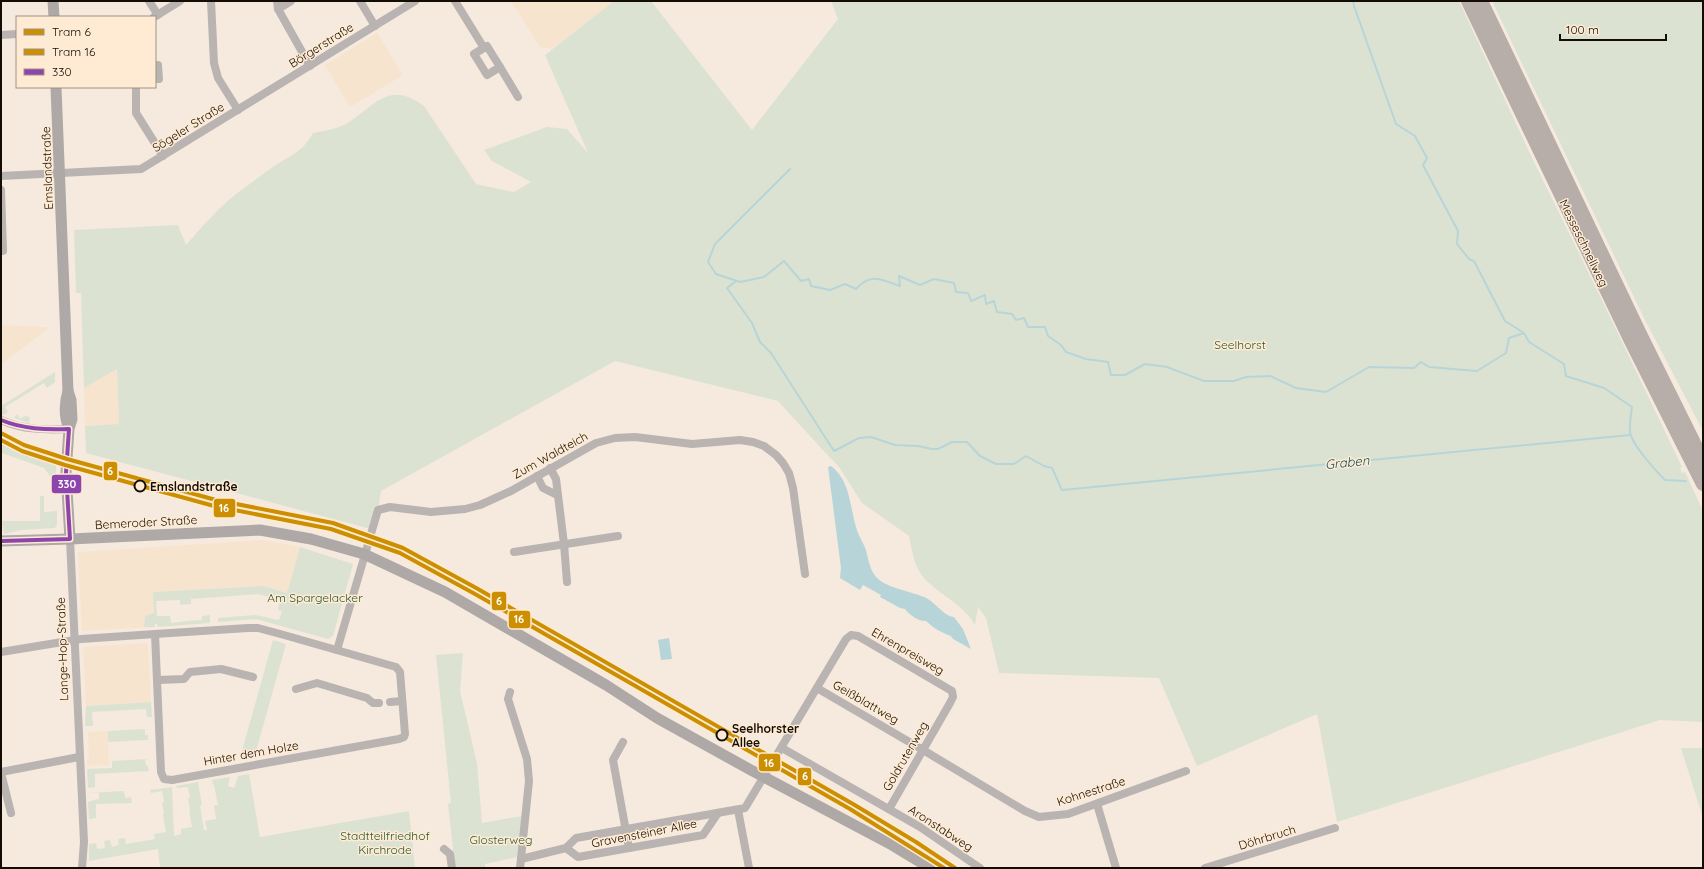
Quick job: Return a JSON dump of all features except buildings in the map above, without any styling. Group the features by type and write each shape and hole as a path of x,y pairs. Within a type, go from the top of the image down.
{"highway":[{"name":"Messeschnellweg","path":"1468,1 1631,341 1703,484"},
{"name":"Messeschnellweg","path":"1481,1 1641,336 1703,461"}],"main road":[{"path":"53,1 54,16"},
{"name":"Emslandstraße","path":"56,88 68,391 71,400 72,419 69,429"},
{"name":"Lange-Hop-Straße","path":"69,429 66,473 70,539"},
{"name":"Bemeroder Straße","path":"1,541 260,530 311,539 364,554 445,592 606,685 657,718 892,845 930,868"}],"street":[{"path":"149,1 156,16 180,1"},
{"name":"Sögeler Straße","path":"1,176 134,171 141,169 238,110 215,71 211,1"},
{"path":"291,1 277,5 310,66"},
{"path":"360,1 375,26"},
{"name":"Börgerstraße","path":"238,110 415,1"},
{"path":"455,1 484,48"},
{"path":"1,35 16,34"},
{"path":"500,67 487,75 474,54 487,46 500,67 518,97"},
{"path":"156,65 158,65 159,79 156,79"},
{"path":"136,88 136,113 163,156"},
{"path":"1,190 3,251 1,251"},
{"path":"1,420 25,428 38,430 69,429"},
{"name":"Zum Waldteich","path":"364,554 378,510 390,507 431,512 465,509 495,499 596,443 615,438 635,436 692,444 740,440 753,442 764,446 784,463 789,473 805,574"},
{"path":"550,468 556,479 567,582"},
{"path":"537,476 544,488 558,495"},
{"path":"514,552 618,536"},
{"name":"Lange-Hop-Straße","path":"70,539 84,842 82,868"},
{"path":"337,650 364,554"},
{"name":"Hinter dem Holze","path":"1,652 75,640 155,634 258,628 398,668 405,734 401,739 167,780 162,774 155,634"},
{"name":"Ehrenpreisweg","path":"817,688 846,638 851,634 858,636 952,691"},
{"path":"158,680 184,679 190,672 215,669 221,669 253,677"},
{"path":"296,689 316,683 367,698 373,703 379,702"},
{"path":"749,868 738,810 745,808 765,777 817,688"},
{"name":"Geißblattweg","path":"817,688 923,750"},
{"name":"Goldrutenweg","path":"782,748 889,809 950,703 953,697 952,691"},
{"path":"510,692 508,699 527,759 529,781 520,868"},
{"path":"390,702 402,701"},
{"path":"623,742 614,760 629,848"},
{"name":"Kohnestraße","path":"923,750 1026,811 1039,817 1068,814 1186,771"},
{"path":"12,812 1,773 79,757"},
{"path":"1097,804 1116,868"},
{"name":"Aronstabweg","path":"889,809 920,827 980,868"},
{"name":"Gravensteiner Allee","path":"521,859 566,848 576,838 738,810"},
{"name":"Gravensteiner Allee","path":"566,848 578,857 703,835 718,814"},
{"name":"Döhrbruch","path":"1205,868 1335,828"},
{"path":"444,849 450,854 452,868"}],"shaded area":[{"path":"511,1 614,1 552,49 540,47"},
{"path":"377,33 403,75 350,107 325,65"},
{"path":"1,325 47,327 48,329 1,364"},
{"path":"117,369 119,424 85,426 84,388"},
{"path":"264,540 300,547 287,593 264,586 153,592 155,627 82,631 78,552"},
{"path":"146,643 148,646 151,702 86,706 83,647"},
{"path":"108,731 109,765 87,766 87,760 89,760 88,732"}],"green space":[{"name":"Seelhorst","path":"614,1 651,1 752,130 838,19 831,1 1459,1 1533,160 1682,467 1680,468 1682,473 1685,472 1703,511 1703,722 1660,720 1337,822 1317,714 1197,766 1159,678 999,673 986,618 978,607 975,625 964,611 931,585 921,575 912,553 909,536 862,503 839,467 778,401 615,361 381,491 378,510 371,529 86,453 85,426 119,424 117,369 84,388 81,293 76,293 74,230 178,225 186,245 222,206 241,190 301,149 313,133 334,129 346,124 382,98 391,95 401,95 411,98 424,106 476,184 514,192 531,182 492,161 484,150 547,127 567,129 588,153 545,55"},
{"path":"1492,1 1703,1 1703,431 1644,318"},
{"path":"55,372 55,382 47,388 44,383 5,407 8,412 4,415 2,414 1,406"},
{"path":"17,414 20,419 25,416 30,417 29,423 14,418"},
{"path":"2,440 24,451 52,461 52,464 56,465 56,477 52,478 44,468 2,453"},
{"path":"40,496 44,496 44,512 57,511 57,524 55,528 21,530 4,534 2,521 40,521"},
{"name":"Am Spargelacker","path":"300,547 353,564 333,636 328,639 256,619 218,622 218,618 255,615 279,620 282,611 278,610 280,600 258,594 191,599 191,604 180,605 180,600 156,601 157,616 170,616 171,623 202,620 202,616 210,615 210,623 158,627 157,624 155,624 155,627 144,627 145,616 154,613 153,592 264,586 287,593"},
{"path":"273,640 286,644 255,755 240,758"},
{"name":"Glosterweg","path":"463,653 460,691 477,763 482,823 522,816 517,857 485,864 485,868 448,868 447,860 454,859 448,804 451,803 436,655"},
{"path":"151,702 152,717 147,717 146,709 92,712 93,726 85,726 86,706"},
{"path":"145,729 145,735 148,735 148,740 108,742 108,731"},
{"path":"1681,748 1703,748 1703,818"},
{"path":"148,759 145,760 149,771 95,774 95,787 88,788 87,769 112,768 112,761"},
{"name":"Stadtteilfriedhof Kirchrode","path":"249,774 260,837 409,811 415,868 160,868 158,849 89,861 89,844 96,843 97,849 105,848 104,841 110,840 112,847 119,845 118,839 125,838 126,844 155,839 154,834 166,832 163,815 162,803 164,802 162,791 151,793 150,790 172,787 174,836 181,834 181,829 192,827 189,810 188,798 190,798 188,787 177,788 176,786 198,782 204,830 207,830 205,821 216,819 214,805 218,805 212,780 230,777 228,786 234,788 238,776"},
{"path":"124,791 125,798 131,797 132,803 96,804 96,818 89,819 88,802 99,799 99,793 88,793"}],"water":[{"path":"831,466 846,486 857,530 866,550 873,572 877,578 899,589 928,599 943,612 954,617 963,629 971,649 953,639 951,636 938,630 926,621 915,618 905,609 900,608 880,597 881,595 863,585 860,590 840,578 841,568 828,467"},
{"path":"669,638 672,659 661,660 658,640"}],"waterway":[{"path":"1353,1 1396,124 1415,136 1427,158 1423,165 1458,231 1457,244 1469,259 1474,261 1505,321 1524,333"},
{"path":"790,169 715,244 708,262 716,274 740,282 764,277 784,261 801,281 809,279 811,286 830,290 845,284 856,289 872,279 882,280 900,286 899,276 920,285 934,279 954,283 956,292 968,293 971,301 985,295 986,304 994,301 997,312 1012,314 1016,320 1024,318 1028,327 1045,327 1048,336 1061,345 1066,352 1086,359 1108,362 1111,375 1125,375 1145,364 1167,367 1204,381 1234,381 1246,377 1270,376 1296,388 1326,392 1369,367 1414,368 1421,362 1429,367 1477,371 1506,353 1509,338 1524,333 1529,342 1564,364 1566,376 1604,388 1632,407 1630,432 1640,451 1665,480 1686,481"},
{"name":"Graben","path":"736,281 727,288 752,323 760,342 771,353 834,451 859,438 871,437 895,445 918,446 932,449 938,449 952,442 967,442 980,456 996,464 1014,464 1026,456 1044,466 1052,468 1062,490 1630,435"}],"tram line":[{"name":"6","path":"1,433 24,445 67,459 216,500 333,523 403,548 478,589 853,804 916,842 955,868"},
{"name":"16","path":"1,440 22,451 65,465 214,506 331,529 400,553 475,594 850,809 944,868"}],"transit line":[{"name":"330","path":"1,420 34,428 69,429 66,473 70,539 1,541"}],"place":[{"name":"Emslandstraße","path":"140,486"},
{"name":"Seelhorster Allee","path":"722,735"}]}
